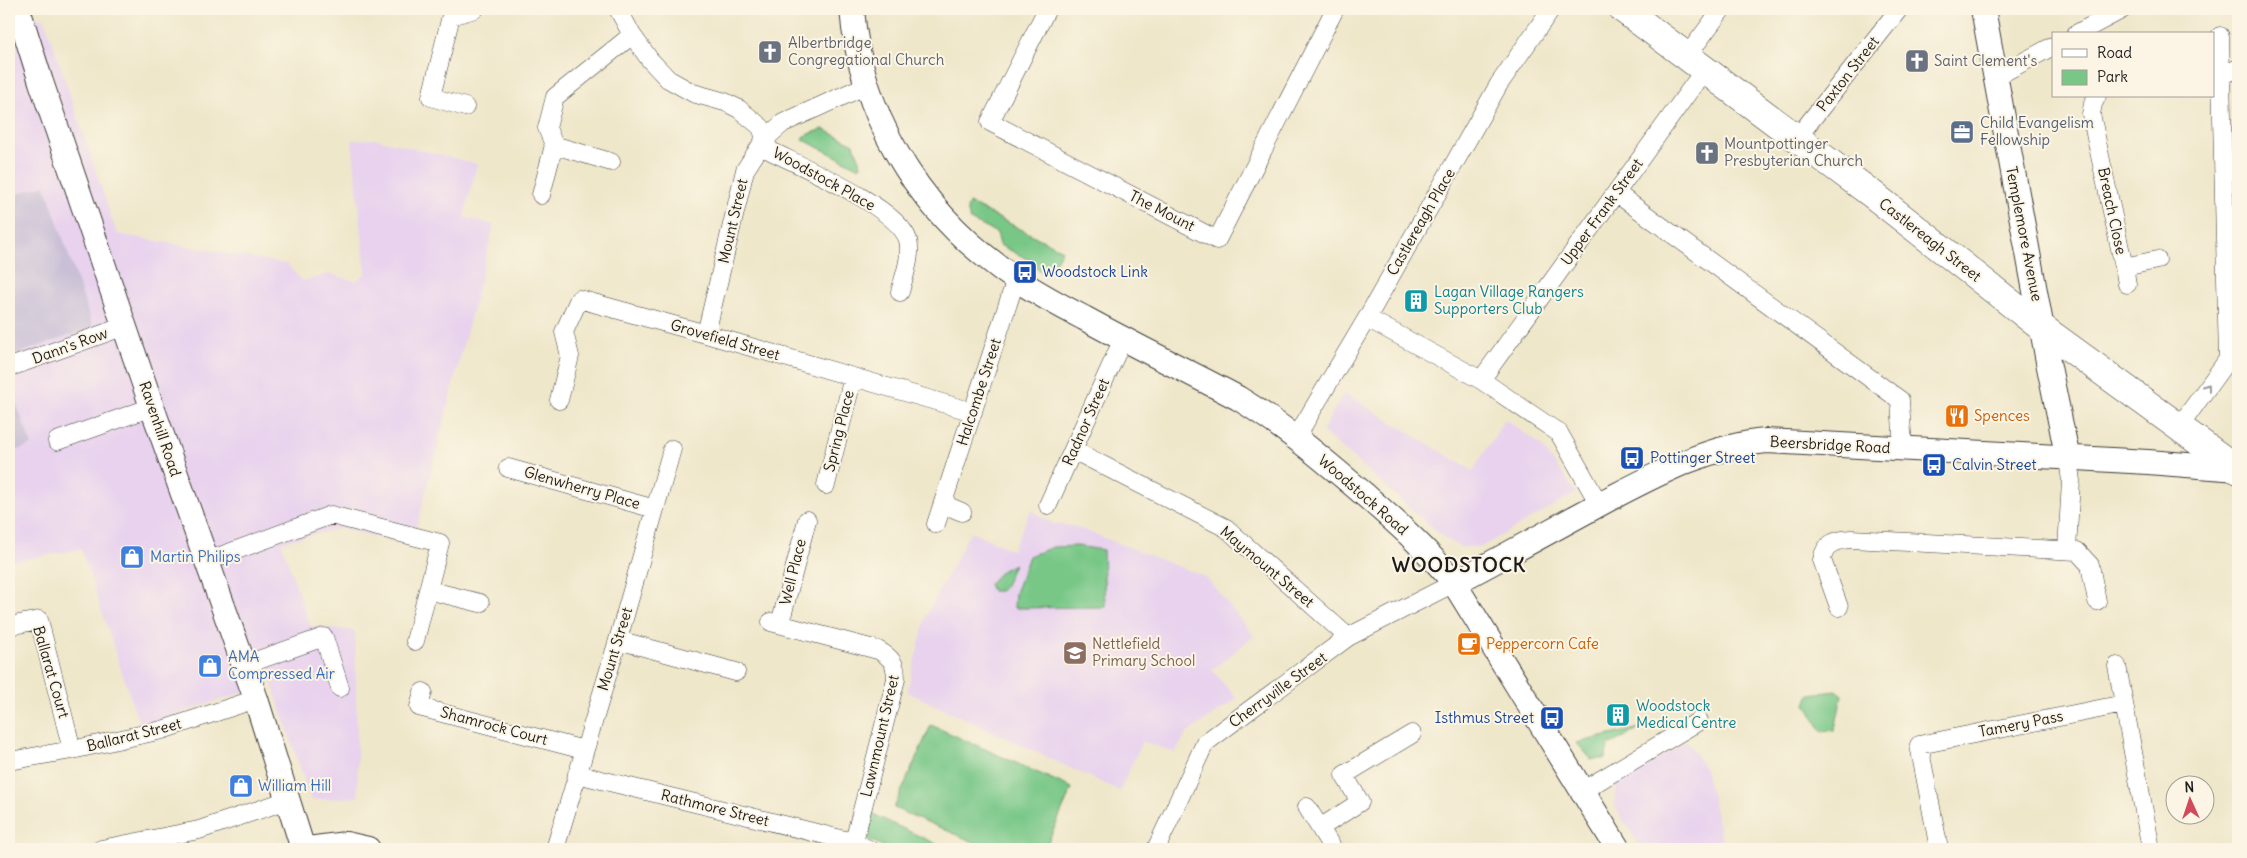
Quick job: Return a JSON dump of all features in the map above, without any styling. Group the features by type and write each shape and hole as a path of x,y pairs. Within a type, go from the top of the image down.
{"main road":[{"name":"Ravenhill Road","path":"18,9 34,64 152,407 256,699 303,849"},
{"path":"852,9 860,61 878,118 911,177 957,230 999,267 1016,279"},
{"name":"Castlereagh Street","path":"1623,9 1872,194 2041,327 2238,469"},
{"name":"Templemore Avenue","path":"1983,9 2041,327 2068,459"},
{"name":"Woodstock Road","path":"1016,279 1051,301 1238,398 1298,438 1421,544 1454,583 1618,849"},
{"name":"Beersbridge Road","path":"1454,583 1599,504 1671,468 1716,450 1741,443 1766,441 2238,469"},
{"path":"308,849 346,844 368,849"}],"street":[{"path":"465,107 431,97 451,16 474,9"},
{"name":"Woodstock Place","path":"618,9 632,35 650,60 668,79 693,93 725,102 739,109 761,127 769,150 869,202 890,215 900,226 907,239 910,254 900,292"},
{"name":"The Mount","path":"1047,9 990,122 1217,240 1335,9"},
{"name":"Castlereagh Place","path":"1298,438 1304,424 1367,318 1499,84 1551,9"},
{"name":"Upper Frank Street","path":"1481,380 1616,193 1696,63 1722,9"},
{"name":"Paxton Street","path":"1797,138 1899,9"},
{"path":"2080,32 2123,9"},
{"path":"541,195 554,145 547,128 555,97 632,35"},
{"path":"2179,426 2228,359 2217,79 2220,36"},
{"path":"1995,76 2052,47"},
{"path":"2217,79 2238,68"},
{"name":"Mount Street","path":"706,334 745,170 765,139 783,123 867,85"},
{"name":"Breach Close","path":"2096,98 2092,114 2126,276 2156,260"},
{"path":"554,145 611,162"},
{"path":"1616,193 1900,400 1903,449"},
{"name":"Halcombe Street","path":"936,524 1016,279"},
{"name":"Grovefield Street","path":"559,400 570,356 564,332 579,299 973,412"},
{"path":"1367,318 1481,380 1558,433 1599,504"},
{"name":"Dann's Row","path":"16,365 125,326"},
{"name":"Radnor Street","path":"1048,505 1123,339"},
{"name":"Spring Place","path":"826,485 852,377"},
{"path":"57,441 152,407"},
{"name":"Mount Street","path":"555,849 618,640 672,449"},
{"name":"Maymount Street","path":"1073,450 1226,528 1348,637"},
{"path":"2067,550 2071,481 2068,459"},
{"name":"Glenwherry Place","path":"508,468 655,509"},
{"path":"942,504 962,512"},
{"path":"207,561 331,515 440,543 415,641"},
{"name":"Well Place","path":"776,623 807,520"},
{"path":"1839,607 1822,560 1828,546 1836,540 2077,551 2090,565 2097,601"},
{"name":"Cherryville Street","path":"1156,849 1205,743 1348,637 1454,583"},
{"path":"428,590 480,603"},
{"name":"Ballarat Court","path":"9,626 39,620 72,750"},
{"name":"Lawnmount Street","path":"776,623 878,650 890,657 896,668 896,679 857,847"},
{"path":"244,665 324,637 340,688"},
{"path":"618,640 736,672"},
{"path":"2117,666 2151,849"},
{"name":"Shamrock Court","path":"422,692 419,707 584,750"},
{"name":"Ballarat Street","path":"9,761 72,750 162,730 256,699"},
{"name":"Tamery Pass","path":"1939,849 1919,745 2124,704"},
{"path":"1582,791 1699,721"},
{"path":"1320,828 1360,802 1344,775 1412,734"},
{"name":"Rathmore Street","path":"577,774 857,847"},
{"path":"101,849 200,830 288,800"},
{"path":"1307,807 1333,849"}],"shaded area":[{"path":"9,13 44,18 117,234 287,264 302,281 330,274 356,281 366,273 352,140 376,139 477,164 464,217 494,225 412,546 341,528 281,542 310,626 355,631 358,797 311,800 271,681 230,697 140,726 81,549 9,562 9,453 32,444 9,384 9,357 92,327 45,185 9,196"},
{"path":"45,185 93,327 9,357 9,196"},
{"path":"9,384 32,445 9,453"},
{"path":"1344,393 1473,471 1505,419 1541,445 1576,493 1481,547 1461,547 1447,540 1322,431"},
{"name":"Nettlefield Primary School","path":"1031,510 1053,524 1073,526 1206,577 1254,636 1212,670 1237,699 1186,734 1175,753 1142,741 1120,791 907,692 926,616 971,531 1012,550"},
{"path":"1687,741 1705,769 1724,849 1641,849 1614,805 1617,784"}],"green space":[{"path":"823,129 854,144 861,164 859,168 802,139 804,136"},
{"path":"969,203 1062,250 1050,272 1046,270 1045,273 1031,266 1033,262 1000,245 997,233 970,220 967,209"},
{"path":"1077,546 1103,550 1105,607 1014,608 1015,593 1029,556 1053,547"},
{"path":"1014,564 1004,588 1000,591 992,591 989,584 1001,571"},
{"path":"1837,691 1842,695 1835,730 1822,732 1806,704 1810,694"},
{"path":"931,725 1072,788 1045,849 990,849 894,808"},
{"path":"1640,728 1608,746 1605,759 1591,759 1577,743"},
{"path":"872,814 947,849 889,849 867,839"}],"place":[{"name":"Albertbridge Congregational Church","path":"770,52"},
{"name":"Saint Clement's","path":"1917,61"},
{"name":"Child Evangelism Fellowship","path":"1962,132"},
{"name":"Mountpottinger Presbyterian Church","path":"1707,153"},
{"name":"Woodstock Link","path":"1025,272"},
{"name":"Lagan Village Rangers Supporters Club","path":"1416,301"},
{"name":"Spences","path":"1957,416"},
{"name":"Pottinger Street","path":"1632,458"},
{"name":"Calvin Street","path":"1934,465"},
{"name":"Martin Philips","path":"132,557"},
{"name":"Peppercorn Cafe","path":"1469,644"},
{"name":"Nettlefield Primary School","path":"1075,653"},
{"name":"AMA Compressed Air","path":"210,666"},
{"name":"Woodstock Medical Centre","path":"1618,715"},
{"name":"Isthmus Street","path":"1552,718"},
{"name":"William Hill","path":"241,786"}],"district":[{"name":"WOODSTOCK","path":"1459,565"}]}
